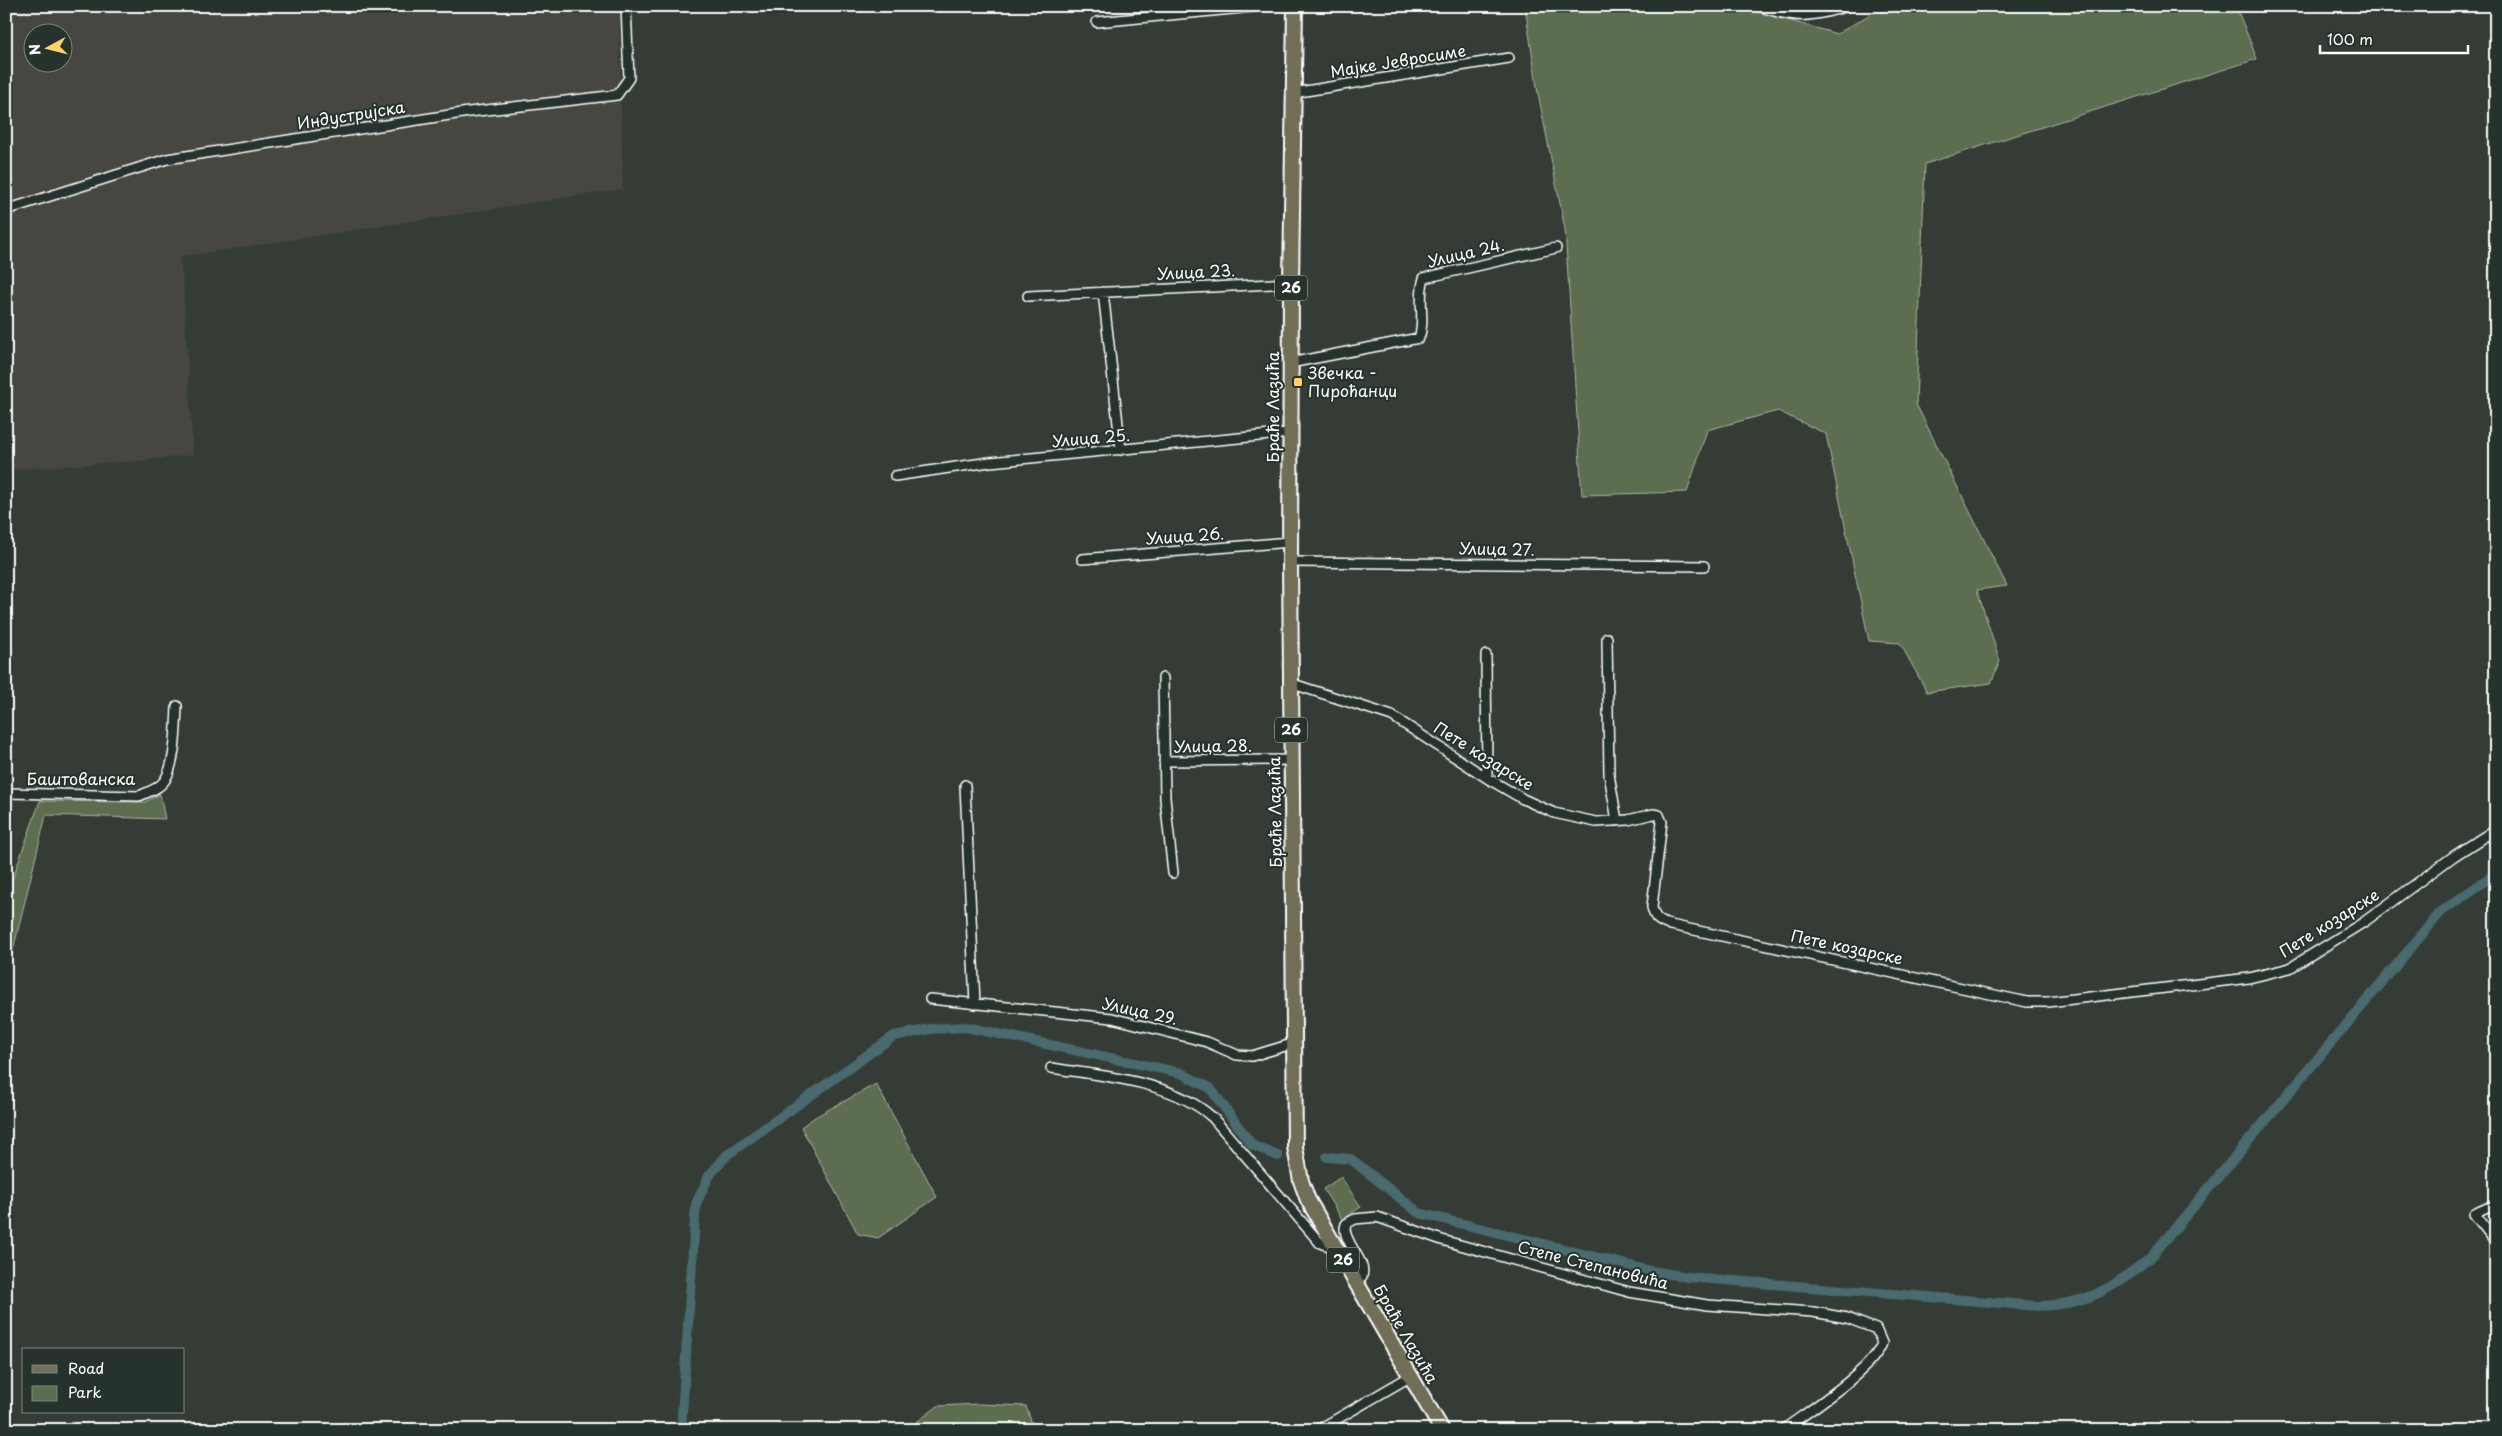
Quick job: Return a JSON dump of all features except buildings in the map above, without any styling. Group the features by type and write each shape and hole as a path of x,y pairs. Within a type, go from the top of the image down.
{"main road":[{"name":"Браће Лазића","path":"1295,6 1290,363 1290,683 1295,1043 1294,1134 1298,1171 1308,1200 1442,1430"}],"street":[{"name":"Индустријска","path":"6,210 167,159 469,112 617,95 629,78 626,6"},
{"path":"1097,22 1264,6"},
{"path":"1760,6 1795,16 1806,16 1848,6"},
{"path":"1794,6 1795,16"},
{"name":"Мајке Јевросиме","path":"1293,93 1509,58"},
{"name":"Улица 24.","path":"1290,363 1418,338 1422,329 1420,292 1424,278 1556,248"},
{"name":"Улица 23.","path":"1028,296 1291,283"},
{"path":"1103,292 1121,450"},
{"name":"Улица 25.","path":"896,476 990,462 1290,433"},
{"name":"Улица 26.","path":"1082,559 1290,542"},
{"name":"Улица 27.","path":"1290,562 1704,566"},
{"path":"1607,638 1609,774 1617,821"},
{"path":"1486,655 1487,778"},
{"name":"Улица 28.","path":"1163,678 1164,761 1173,873"},
{"name":"Пете козарске","path":"1290,683 1392,716 1487,778 1523,799 1554,813 1596,822 1617,821 1656,814 1661,818 1652,907 1653,914 1658,920 1666,924 2037,1003 2249,978 2290,968 2364,922 2454,856 2493,832"},
{"name":"Баштованска","path":"6,793 139,796 158,788 166,779 176,740 177,706"},
{"name":"Улица 28.","path":"1164,761 1292,760"},
{"path":"965,786 975,1004"},
{"path":"2493,832 2496,844"},
{"name":"Улица 29.","path":"930,999 1112,1018 1207,1042 1237,1055 1252,1056 1295,1043"},
{"path":"1051,1068 1113,1078 1160,1089 1180,1096 1197,1105 1213,1118 1320,1243 1335,1248"},
{"path":"2496,1204 2474,1214 2496,1242"},
{"name":"Степе Степановића","path":"1356,1282 1362,1276 1363,1269 1348,1243 1345,1228 1346,1224 1351,1220 1371,1216 1442,1240 1629,1292 1707,1304 1813,1312 1847,1318 1876,1330 1882,1343 1870,1361 1855,1375 1783,1430"},
{"path":"1318,1430 1411,1376"}],"shaded area":[{"path":"6,6 619,6 623,189 179,257 183,281 193,455 137,461 6,470"}],"green space":[{"path":"1525,6 1673,6 1680,12 1701,6 1738,6 1837,34 1884,6 2236,6 2257,59 1925,164 1916,404 2007,586 1977,590 2000,661 1991,683 1927,692 1900,643 1869,641 1826,434 1778,411 1707,430 1687,492 1582,495 1565,229 1538,93"},
{"path":"160,794 165,819 46,815 6,979 6,897 40,801 145,802"},
{"path":"876,1084 937,1197 878,1238 858,1234 801,1127 815,1117"},
{"path":"1341,1177 1361,1207 1342,1219 1323,1189"},
{"path":"979,1404 1026,1406 1034,1430 1011,1430 991,1424 973,1424 962,1430 906,1430 938,1406"}],"waterway":[{"path":"1327,1157 1351,1159 1419,1213 1651,1271 1688,1277 2037,1306 2071,1302 2099,1293 2112,1286 2151,1257 2441,912 2496,873"},
{"path":"681,1430 696,1204 709,1176 727,1155 894,1036 931,1029 966,1027 1181,1073 1210,1088 1252,1145 1278,1156"}],"place":[{"name":"Звечка - Пироћанци","path":"1298,382"}]}
